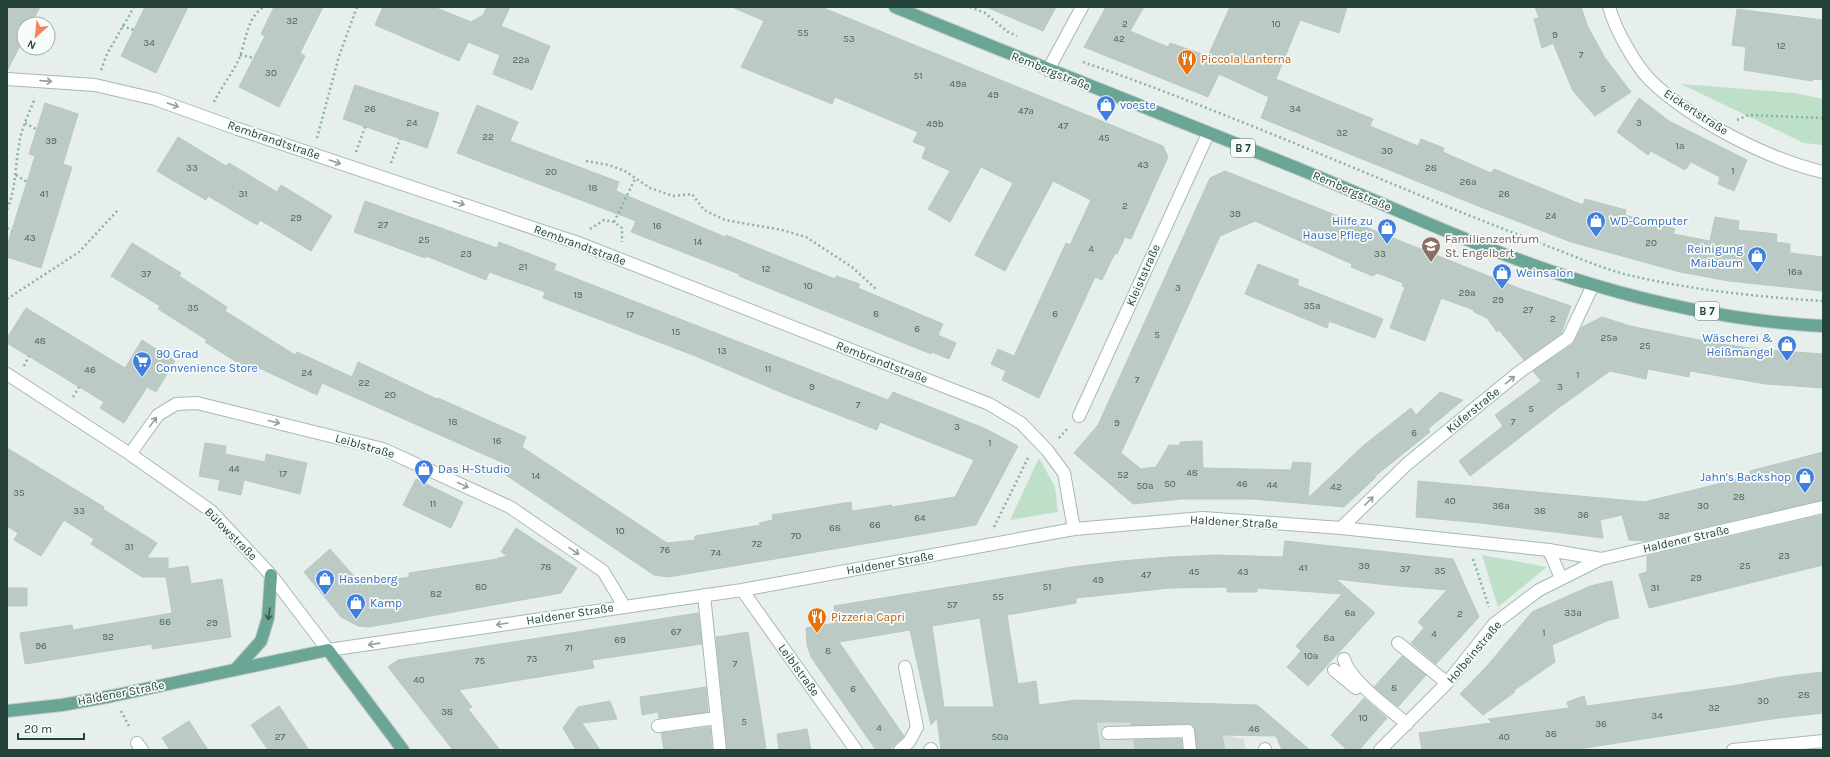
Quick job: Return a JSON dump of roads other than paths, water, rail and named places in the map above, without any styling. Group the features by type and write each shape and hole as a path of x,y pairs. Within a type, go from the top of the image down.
{"main road":[{"name":"Rembergstraße","path":"895,7 1491,249 1593,285 1669,305 1787,324 1823,326"},
{"path":"235,670 261,641 268,618 271,575"},
{"name":"Haldener Straße","path":"7,711 62,705 112,696 328,650"},
{"name":"Bülowstraße","path":"328,650 403,750"}],"street":[{"path":"1048,70 1082,7"},
{"name":"Eickertstraße","path":"1609,7 1612,19 1631,55 1650,80 1680,104 1718,128 1764,152 1804,168 1823,172"},
{"name":"Rembrandtstraße","path":"7,79 95,85 155,99 238,129 581,244 990,404 1021,423 1047,450 1064,474 1074,529"},
{"name":"Kleiststraße","path":"1079,416 1208,134"},
{"name":"Küferstraße","path":"1341,528 1407,464 1518,373 1568,338 1593,285"},
{"name":"Bülowstraße","path":"7,374 130,454 211,511 271,575 328,650"},
{"name":"Leiblstraße","path":"130,454 158,416 176,404 197,403 383,449 510,506 603,571 624,606"},
{"name":"Haldener Straße","path":"328,650 742,590 1074,529 1203,518 1341,528 1549,550 1601,559 1823,507"},
{"path":"1549,550 1561,578"},
{"name":"Holbeinstraße","path":"1380,750 1447,684 1494,624 1539,590 1601,559"},
{"name":"Leiblstraße","path":"742,590 856,750"},
{"path":"704,595 720,750"},
{"path":"1398,643 1447,684"},
{"path":"1344,658 1346,666 1353,677 1405,726"},
{"path":"900,750 909,742 917,727 905,667"},
{"path":"1334,670 1405,726"},
{"path":"658,726 717,718"},
{"path":"1108,733 1188,731 1190,750"},
{"path":"1733,750 1823,741"}],"place":[{"name":"Piccola Lanterna","path":"1187,76"},
{"name":"voeste","path":"1106,122"},
{"name":"WD-Computer","path":"1596,238"},
{"name":"Hilfe zu Hause Pflege","path":"1387,245"},
{"name":"Familienzentrum St. Engelbert","path":"1431,263"},
{"name":"Reinigung Maibaum","path":"1757,273"},
{"name":"Weinsalon","path":"1502,290"},
{"name":"Wäscherei & Heißmangel","path":"1787,362"},
{"name":"90 Grad Convenience Store","path":"142,378"},
{"name":"Das H-Studio","path":"424,486"},
{"name":"Jahn's Backshop","path":"1805,494"},
{"name":"Hasenberg","path":"325,596"},
{"name":"Kamp","path":"356,620"},
{"name":"Pizzeria Capri","path":"817,634"}]}
